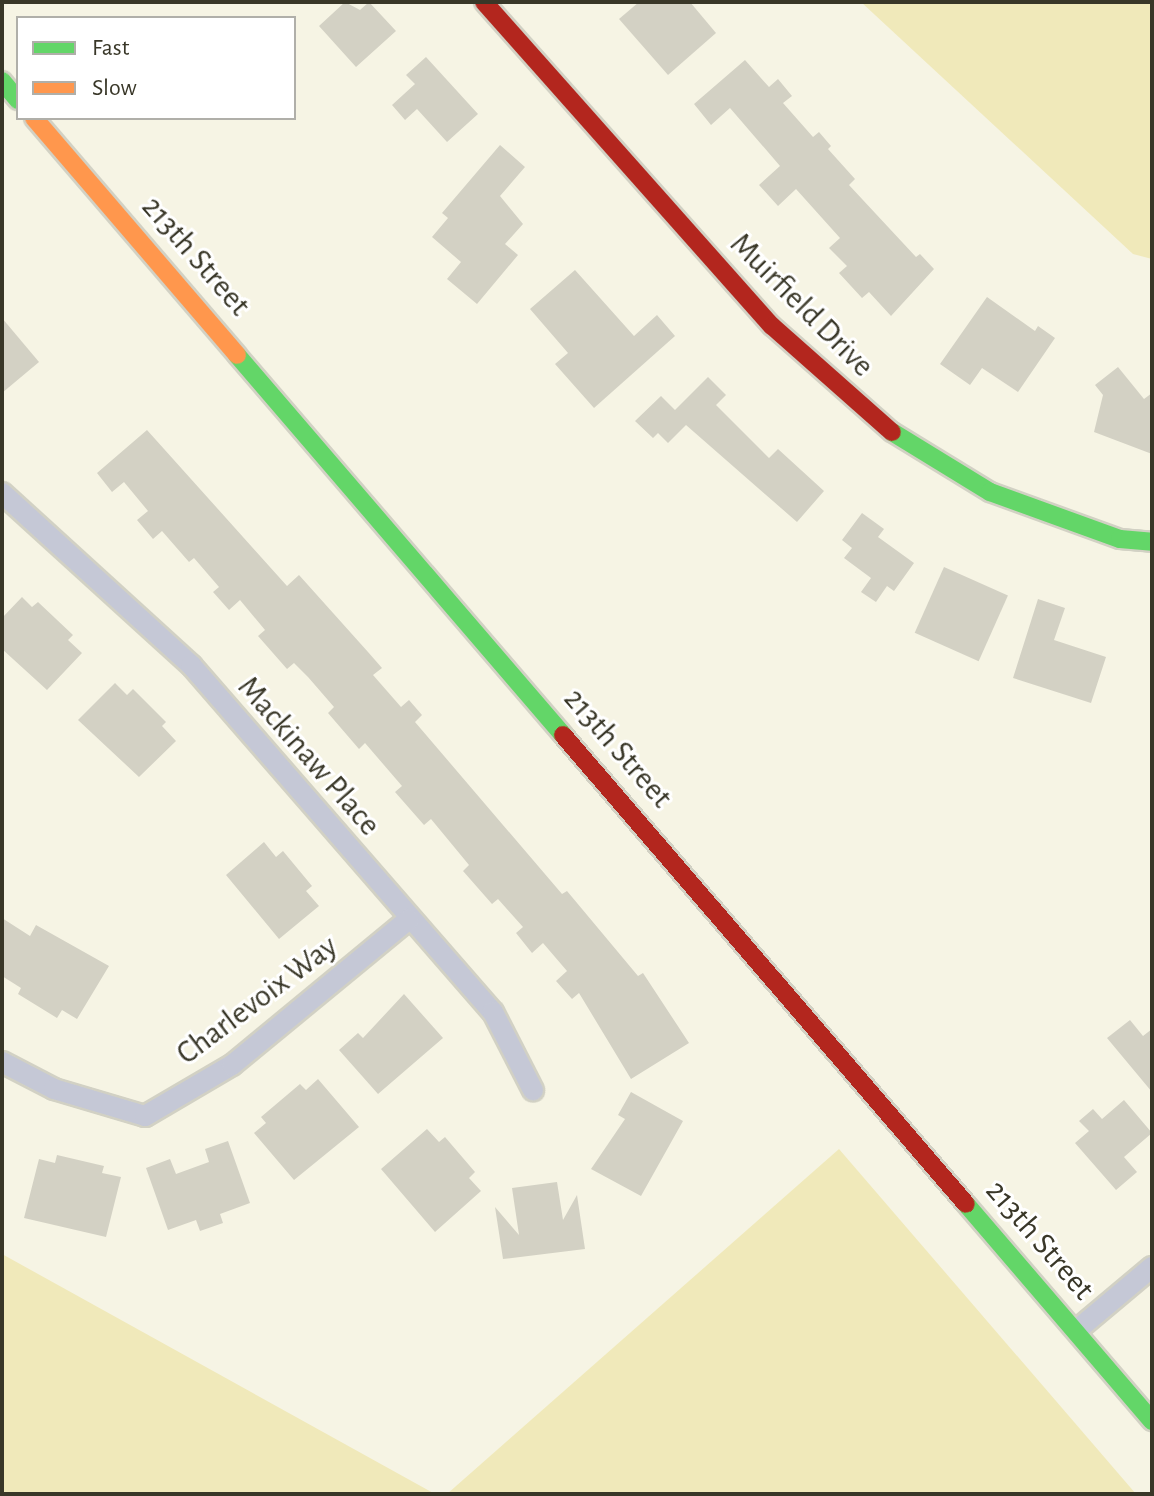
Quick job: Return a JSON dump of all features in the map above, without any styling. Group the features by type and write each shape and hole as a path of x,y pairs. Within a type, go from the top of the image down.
{"street":[{"name":"Muirfield Drive","path":"484,2 772,326 878,423 990,492 1120,539 1152,542"},
{"path":"2,81 16,98"},
{"name":"213th Street","path":"36,120 1152,1421"},
{"name":"Mackinaw Place","path":"6,504 191,665 493,1012 533,1090"},
{"name":"Charlevoix Way","path":"2,1062 54,1089 145,1116 232,1065 409,919"},
{"path":"1077,1330 1152,1267"}],"shaded area":[{"path":"861,2 1152,2 1152,259 1133,254"},
{"path":"839,1149 1136,1494 447,1494"},
{"path":"2,1254 435,1494 2,1494"}],"building":[{"path":"345,2 360,10 369,2 396,31 356,67 319,26"},
{"path":"639,2 690,2 716,33 668,75 619,19"},
{"path":"426,57 478,114 447,142 417,109 405,120 392,105 415,84 406,75"},
{"path":"745,60 769,87 778,79 792,96 783,103 813,137 819,132 831,146 828,149 855,179 849,185 916,257 920,254 934,269 891,316 869,292 862,298 839,273 847,266 829,248 840,238 796,189 778,206 759,185 780,166 730,108 711,125 694,104"},
{"path":"500,145 525,167 500,196 523,224 505,244 518,255 477,304 447,279 461,262 432,237 448,218 442,213"},
{"path":"575,270 634,336 657,315 675,336 594,408 555,364 568,353 530,309"},
{"path":"987,297 1035,331 1038,326 1055,338 1018,392 982,368 970,385 940,364"},
{"path":"2,318 39,362 2,393"},
{"path":"1118,367 1144,399 1152,393 1152,454 1094,432 1103,395 1095,385"},
{"path":"708,377 726,395 716,405 769,458 778,449 824,491 797,522 686,425 668,443 658,433 653,438 635,421 661,396 675,410"},
{"path":"147,430 287,586 299,575 368,652 382,668 373,675 401,707 409,700 422,715 415,722 562,894 567,891 638,976 643,973 689,1043 631,1079 579,993 572,999 556,981 567,971 543,943 532,953 516,933 523,927 498,899 492,904 463,871 469,865 431,819 424,825 395,792 402,786 365,743 359,749 328,713 334,707 308,677 294,663 287,669 258,636 265,630 240,600 229,610 213,592 219,587 194,558 189,562 162,531 153,539 137,520 148,511 124,482 112,492 97,473"},
{"path":"862,513 884,529 878,537 914,563 894,591 887,586 876,602 861,592 871,578 844,558 852,548 842,540"},
{"path":"944,567 1008,595 979,661 915,633"},
{"path":"22,597 32,607 38,602 73,635 68,640 82,653 47,690 2,649 2,618"},
{"path":"1038,599 1065,608 1054,640 1106,657 1091,703 1013,678"},
{"path":"115,683 127,695 133,689 166,722 162,726 176,741 139,777 78,720"},
{"path":"264,842 276,857 283,851 312,886 306,891 319,906 279,939 226,875"},
{"path":"2,918 30,936 36,925 109,966 77,1019 62,1010 57,1018 18,994 21,988 2,976"},
{"path":"404,994 443,1038 378,1094 339,1050 358,1033 363,1038"},
{"path":"1130,1020 1143,1036 1152,1029 1152,1092 1107,1038"},
{"path":"318,1079 359,1127 294,1180 254,1133 266,1123 261,1117 300,1084 306,1090"},
{"path":"631,1092 683,1121 641,1196 591,1169 625,1119 618,1115"},
{"path":"1124,1100 1152,1133 1124,1157 1137,1172 1116,1190 1075,1143 1089,1131 1079,1121 1093,1109 1102,1119"},
{"path":"427,1129 439,1142 445,1137 475,1172 469,1178 481,1191 435,1232 381,1169"},
{"path":"228,1141 250,1203 220,1214 223,1223 200,1231 196,1220 168,1230 146,1168 170,1159 176,1174 209,1162 205,1149"},
{"path":"57,1155 104,1166 102,1173 121,1177 106,1237 24,1218 39,1159 55,1163"},
{"path":"557,1182 563,1220 577,1195 585,1249 503,1259 495,1207 519,1235 512,1188"}],"traffic: fast":[{"path":"2,81 16,98"},
{"path":"237,355 563,735"},
{"path":"892,432 990,492 1120,539 1152,542"},
{"path":"966,1204 1152,1421"}],"traffic: slow":[{"path":"36,120 237,355"}],"traffic: jam":[{"path":"484,2 772,326 892,432"},
{"path":"563,735 966,1204"}]}
